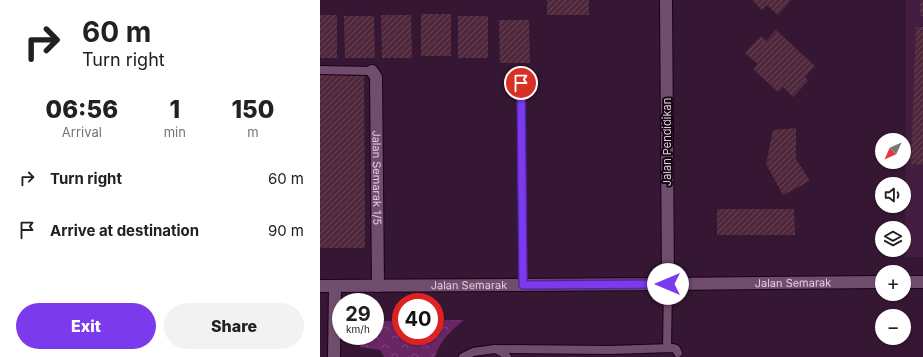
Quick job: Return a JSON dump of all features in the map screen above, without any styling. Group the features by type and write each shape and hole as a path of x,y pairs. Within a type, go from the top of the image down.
{"street":[{"name":"Jalan Pendidikan","path":"666,0 668,284"},
{"name":"Jalan Semarak 1/5","path":"372,71 376,77 378,286"},
{"name":"Jalan Semarak","path":"320,286 875,282"},
{"path":"911,282 923,282"},
{"path":"334,357 335,286"}],"lane":[{"path":"320,70 372,71"},
{"path":"521,83 523,285"},
{"path":"667,348 668,284"},
{"path":"463,357 473,352 495,349 610,350 667,348 676,349 678,353"},
{"path":"495,349 507,357"}],"shaded area":[{"path":"906,0 923,0 923,257 911,257 911,221 905,221 905,213 911,213 911,177 905,177 905,169 911,169 911,133 905,133"}],"green space":[{"path":"444,320 464,320 450,332 444,340"},
{"path":"384,321 392,321 392,345 440,345 435,357 384,357 380,350 360,347 360,345 384,345"}],"building":[{"path":"547,0 589,0 589,15 547,15"},
{"path":"752,0 791,0 778,15 767,5 762,10"},
{"path":"920,0 923,0 923,16 920,16"},
{"path":"421,14 451,14 451,56 421,56"},
{"path":"320,15 337,15 337,58 320,58"},
{"path":"381,15 411,15 412,58 382,58"},
{"path":"344,16 374,16 375,58 345,58"},
{"path":"458,16 488,16 488,58 458,58"},
{"path":"499,20 529,20 530,63 500,63"},
{"path":"916,27 923,27 923,165 911,164"},
{"path":"776,30 815,66 805,77 808,81 793,97 783,87 778,92 753,69 758,64 745,53 761,36 766,41"},
{"path":"320,75 364,76 365,248 320,248"},
{"path":"796,128 796,159 810,181 783,195 766,164 773,130"},
{"path":"717,209 794,209 795,235 717,235"}],"route":[{"path":"521,83 523,285 668,284"}]}
